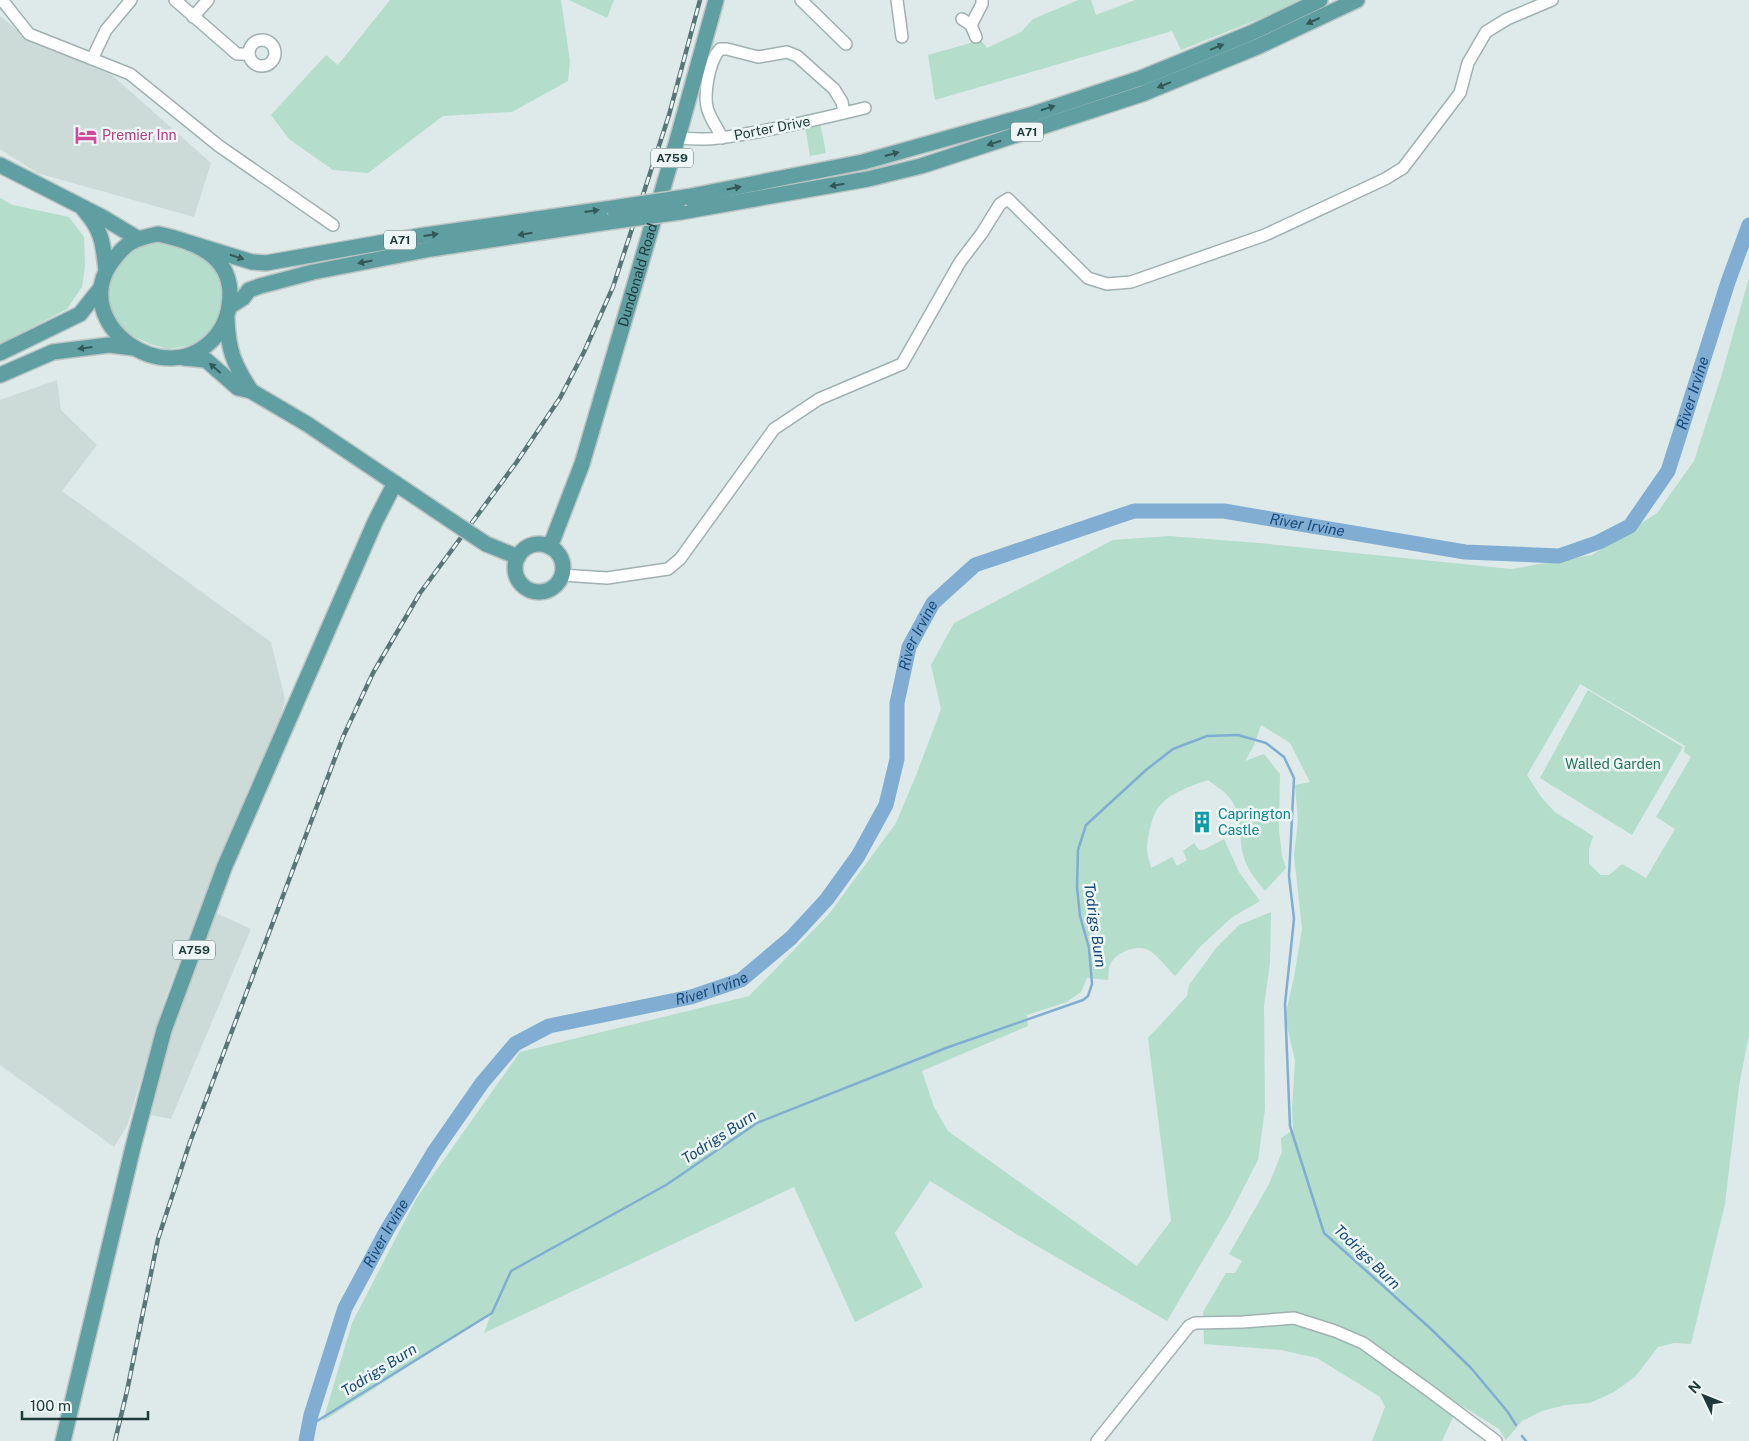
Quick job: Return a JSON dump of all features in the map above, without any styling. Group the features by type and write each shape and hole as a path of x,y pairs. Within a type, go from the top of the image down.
{"main road":[{"name":"Dundonald Road","path":"550,546 582,464 678,137 716,0"},
{"name":"A71","path":"228,312 249,290 313,272 610,215 686,197 863,162 1030,115 1141,78 1251,33 1320,0"},
{"name":"A71","path":"0,353 80,314 100,289 106,270 120,250 137,238 158,234 252,262 266,263 419,236 610,215 681,212 868,179 921,166 1142,94 1257,47 1357,0"},
{"path":"0,165 137,238"},
{"path":"80,206 93,221 103,241 106,270"},
{"name":"A71","path":"100,289 102,307 110,324 134,348 151,356 175,357 189,355 201,349 212,341 220,330 228,312 230,284 224,267 210,254 190,243"},
{"path":"228,312 228,341 232,356 251,391"},
{"name":"A71","path":"0,375 53,352 110,345 134,348"},
{"path":"175,357 206,360 238,388 251,391 307,424 486,544 518,557"},
{"name":"A759","path":"63,1441 133,1147 164,1030 224,868 375,522 395,483"},
{"path":"531,545 550,546 561,559 562,575 551,588 541,591 525,587 519,581 516,571 518,557 523,550 531,545"}],"street":[{"path":"92,58 106,30 132,0"},
{"path":"174,0 237,54 248,54"},
{"path":"193,17 208,0"},
{"path":"801,0 846,44"},
{"path":"897,0 902,37"},
{"path":"976,37 966,22 982,0"},
{"path":"562,575 607,578 668,569 680,559 774,429 819,399 902,364 960,262 982,233 1000,204 1008,199 1088,278 1107,284 1131,282 1265,235 1403,168 1460,93 1468,64 1486,32 1507,19 1552,0"},
{"path":"8,2 29,34 130,74 218,146 333,225"},
{"path":"722,138 709,114 705,100 714,56 720,49 727,48 758,57 787,52 798,56 834,89 842,102 844,113"},
{"name":"Porter Drive","path":"678,137 691,139 722,138 865,108"},
{"path":"1097,1441 1189,1326 1195,1323 1294,1318 1335,1330 1363,1343 1496,1441"}],"shaded area":[{"path":"0,16 29,40 112,75 211,163 194,217 37,173 0,149"},
{"path":"57,380 61,410 97,445 62,491 271,642 285,699 278,728 211,879 165,999 127,1126 114,1147 0,1065 0,400"},
{"path":"216,913 251,929 171,1119 151,1115 176,1008"}],"green space":[{"path":"390,0 561,0 570,61 568,81 512,112 443,116 368,173 333,170 289,139 271,115 326,55 338,65"},
{"path":"569,0 614,0 607,18"},
{"path":"1078,0 1091,0 1096,15 1135,0 1298,0 1299,3 1181,50 1172,31 935,100 928,55 981,40 987,48 1021,32 1033,19"},
{"path":"820,122 826,153 810,156 805,126"},
{"path":"0,198 13,205 69,217 84,237 85,266 82,287 67,309 0,344"},
{"path":"153,241 185,247 212,260 225,286 221,311 213,330 192,345 168,349 150,344 118,329 106,299 109,275 122,254"},
{"path":"1749,278 1749,1035 1739,1086 1725,1204 1691,1344 1674,1343 1658,1347 1635,1377 1614,1392 1590,1403 1565,1405 1542,1411 1522,1421 1506,1440 1499,1429 1459,1404 1442,1441 1372,1441 1385,1407 1380,1397 1317,1358 1281,1350 1204,1344 1203,1312 1226,1273 1235,1273 1242,1261 1229,1254 1269,1184 1282,1152 1281,1138 1293,1130 1292,1108 1295,1061 1285,1017 1302,929 1294,855 1298,821 1295,785 1310,782 1290,743 1261,725 1254,745 1245,761 1264,754 1280,774 1279,830 1282,856 1286,868 1265,891 1252,874 1244,859 1236,808 1223,791 1208,780 1168,798 1158,808 1152,822 1147,849 1151,868 1172,857 1177,866 1187,860 1183,851 1194,843 1199,850 1203,850 1224,839 1239,872 1260,901 1231,918 1200,947 1175,976 1150,951 1140,948 1128,950 1113,960 1109,967 1108,980 1087,978 1081,992 1067,1002 1027,1015 1028,1026 922,1071 934,1107 948,1131 1137,1266 1171,1221 1148,1038 1187,996 1189,985 1216,948 1239,925 1271,912 1270,963 1264,1006 1265,1109 1258,1160 1228,1218 1167,1321 1018,1235 930,1181 895,1233 923,1287 855,1322 794,1187 484,1333 491,1314 323,1421 352,1323 416,1199 520,1052 749,996 829,914 896,823 941,709 931,665 954,623 1113,540 1169,536 1259,543 1511,569 1592,555 1657,513 1694,461 1721,377","holes":["1580,684 1685,746 1684,752 1691,757 1656,817 1675,829 1646,878 1622,864 1609,875 1601,875 1589,864 1589,850 1593,836 1555,812 1541,797 1527,775"]},
{"name":"Walled Garden","path":"1588,690 1683,747 1632,835 1540,778"}],"waterway":[{"name":"River Irvine","path":"306,1441 311,1415 345,1308 387,1230 434,1152 482,1083 515,1044 549,1026 691,997 741,980 791,938 827,899 858,856 886,805 897,759 897,703 909,647 933,603 975,565 1134,511 1224,511 1465,552 1559,556 1599,542 1630,526 1668,471 1728,282 1749,225"},
{"name":"Todrigs Burn","path":"309,1426 492,1313 511,1271 666,1185 757,1123 946,1048 1083,1000 1088,996 1092,984 1089,948 1080,916 1077,887 1078,850 1086,825 1146,770 1173,749 1207,736 1238,735 1266,743 1284,757 1294,778 1289,876 1294,919 1285,1004 1290,1126 1324,1233 1431,1329 1471,1368 1507,1411 1516,1425"},
{"name":"Todrigs Burn","path":"1522,1436 1526,1441"}],"railway":[{"path":"115,1441 158,1239 190,1142 343,737 373,673 420,593 516,463 560,398 584,352 613,287 669,115 700,0"}],"place":[{"name":"Premier Inn","path":"86,135"},
{"name":"Caprington Castle","path":"1202,822"}]}
